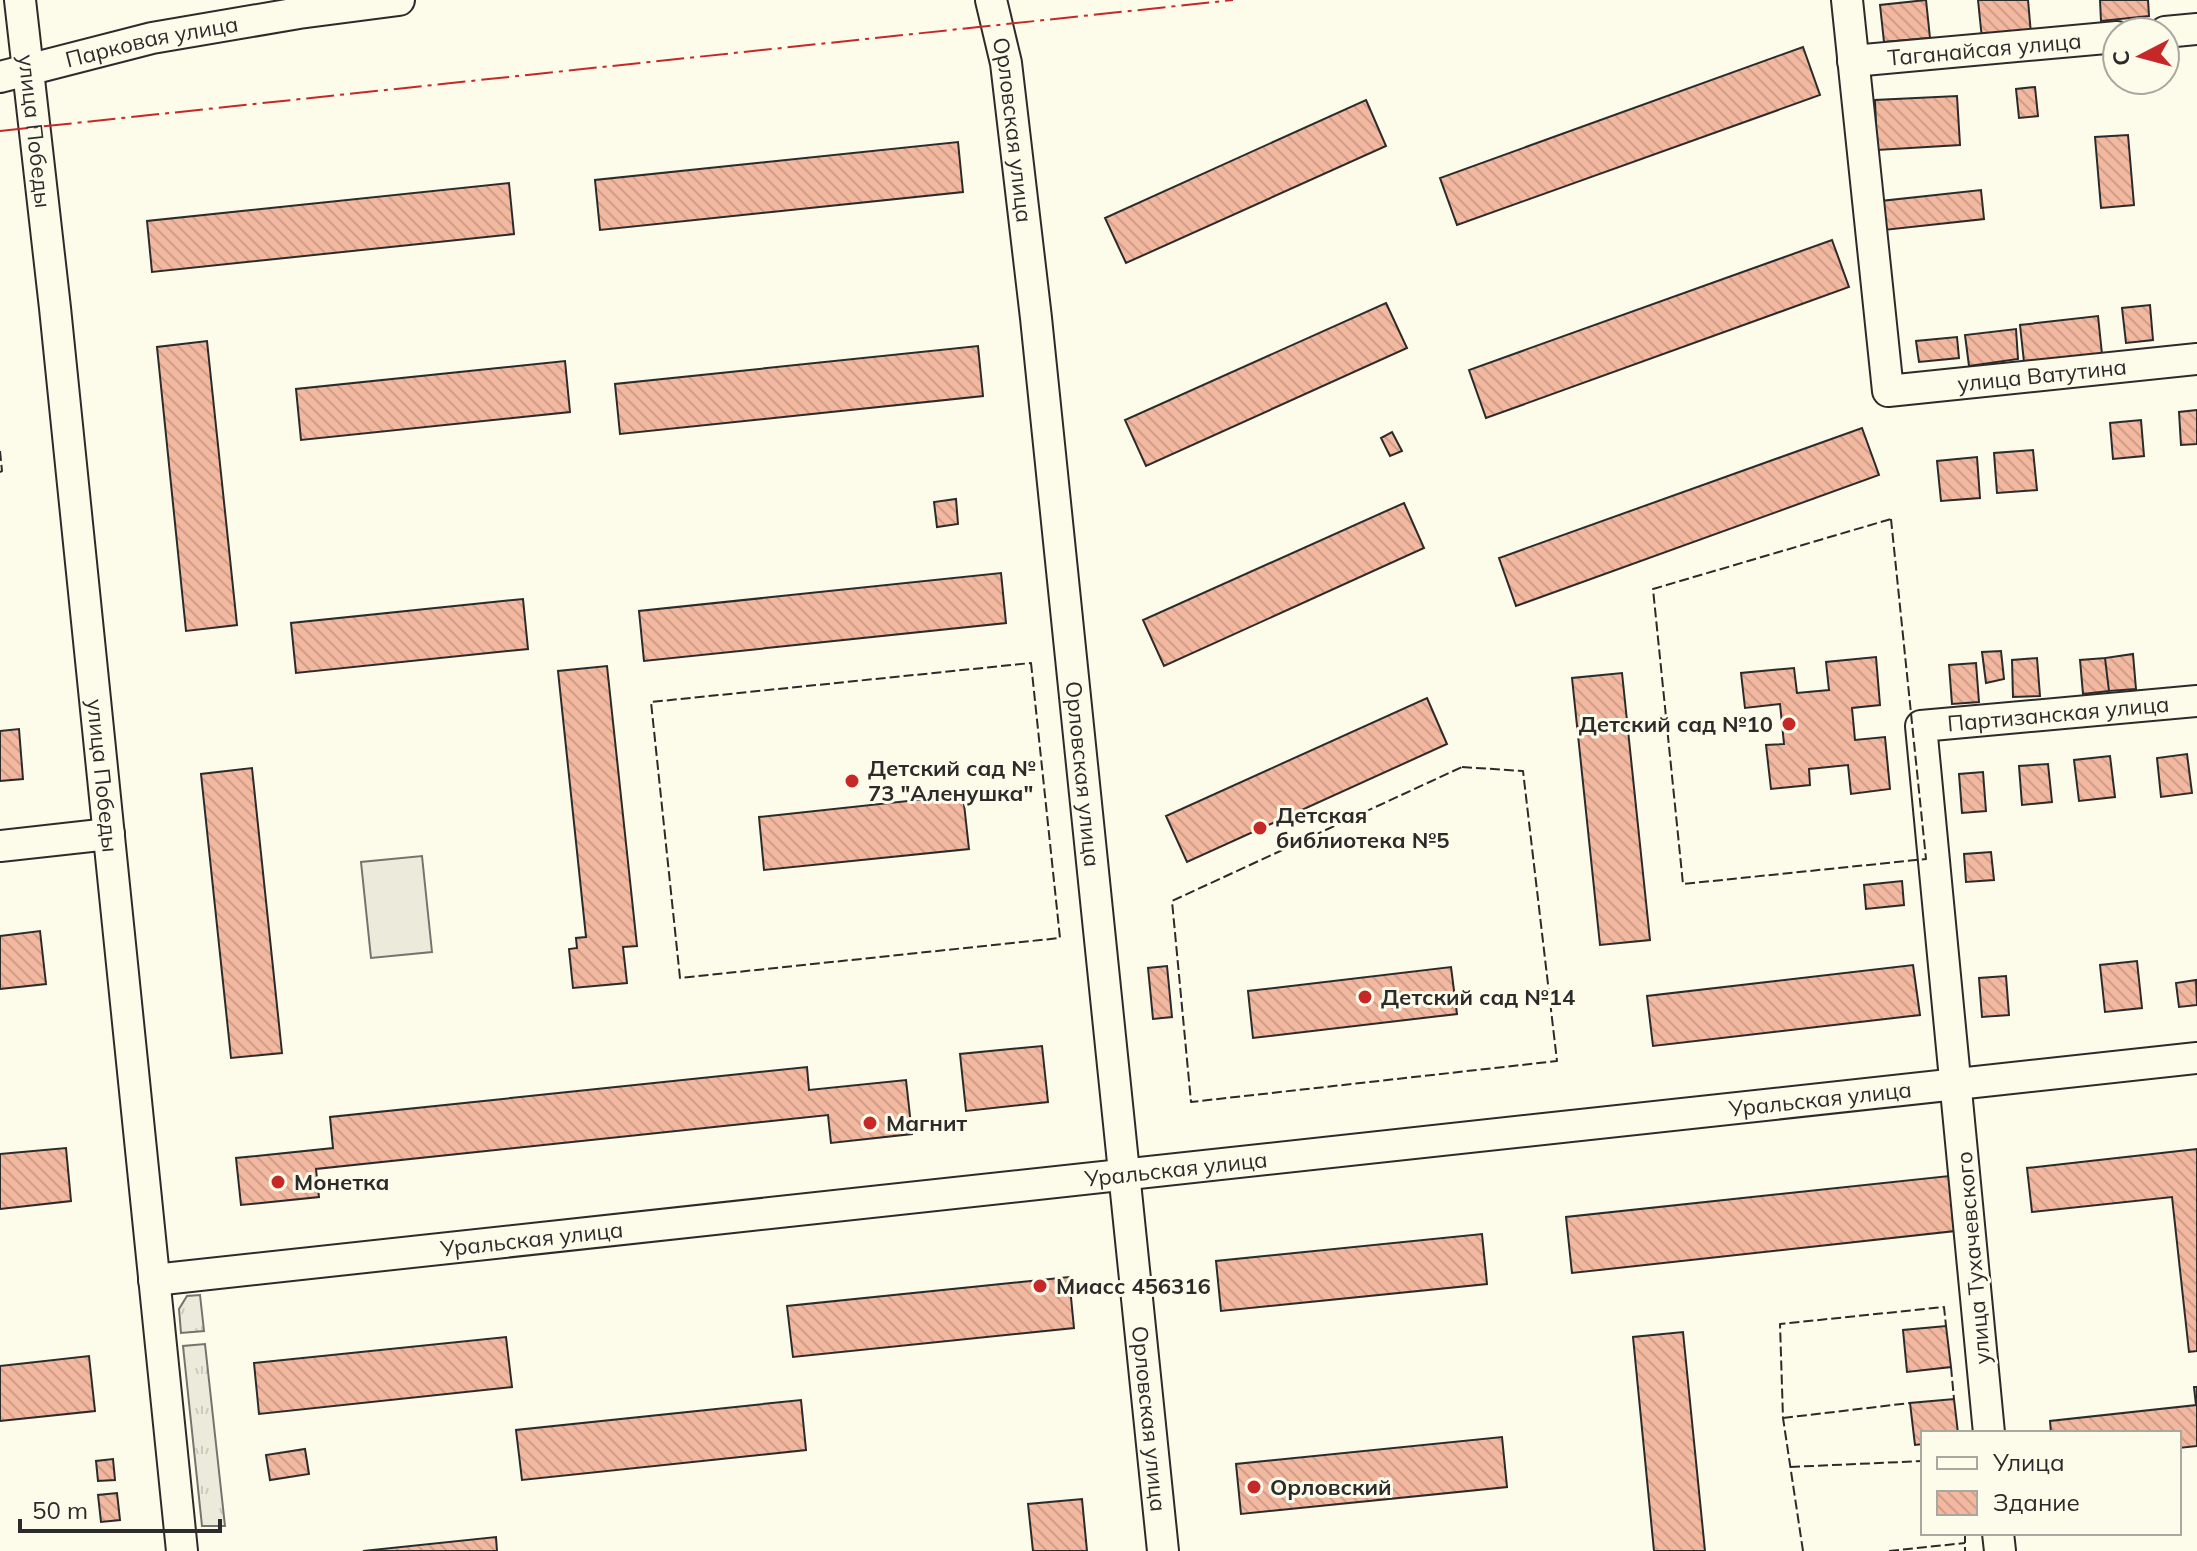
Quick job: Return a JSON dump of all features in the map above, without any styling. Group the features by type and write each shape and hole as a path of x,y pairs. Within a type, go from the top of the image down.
{"street":[{"path":"0,2 19,0"},
{"name":"улица Победы","path":"19,0 14,74 55,308 182,1551"},
{"name":"Парковая улица","path":"14,74 152,38 399,0"},
{"name":"Орловская улица","path":"991,0 1006,63 1036,318 1163,1551"},
{"path":"1847,0 1853,61"},
{"name":"Таганайсая улица","path":"1853,61 2101,38"},
{"name":"улица Ватутина","path":"1853,61 1888,391 2197,359"},
{"name":"Партизанская улица","path":"1921,726 2197,701"},
{"name":"улица Тухачевского","path":"1921,726 1989,1431"},
{"path":"0,846 109,834"},
{"name":"Уральская улица","path":"154,1280 2197,1058"}],"green space":[{"path":"422,856 432,952 371,958 361,862"},
{"path":"200,1295 204,1331 181,1333 179,1309 187,1296"},
{"path":"205,1344 225,1526 202,1526 183,1346"}],"building":[{"path":"1926,0 1930,38 1884,42 1880,5"},
{"path":"1978,0 2028,0 2031,34 1982,39"},
{"path":"2100,0 2148,0 2149,16 2101,16 2101,21"},
{"path":"1803,47 1820,95 1457,225 1440,178"},
{"path":"2035,87 2038,116 2019,118 2016,89"},
{"path":"1957,96 1960,145 1877,150 1875,100"},
{"path":"1366,100 1386,146 1126,263 1105,218"},
{"path":"2128,135 2134,205 2101,208 2095,137"},
{"path":"958,142 963,192 600,230 595,180"},
{"path":"509,183 514,234 152,272 147,221"},
{"path":"1981,190 1984,219 1884,230 1881,201"},
{"path":"1832,240 1849,287 1486,418 1469,370"},
{"path":"1386,303 1407,348 1146,466 1125,420"},
{"path":"2150,305 2153,340 2126,343 2122,308"},
{"path":"2098,316 2102,354 2024,362 2020,325"},
{"path":"2016,329 2018,359 1969,366 1965,335"},
{"path":"1957,337 1959,358 1919,362 1916,341"},
{"path":"207,341 237,625 186,631 157,347"},
{"path":"978,346 983,396 620,434 615,384"},
{"path":"565,361 570,412 301,440 296,389"},
{"path":"2197,410 2197,444 2181,445 2179,412"},
{"path":"2141,420 2144,456 2113,459 2110,423"},
{"path":"1862,428 1879,475 1516,606 1499,558"},
{"path":"1392,432 1402,451 1390,456 1381,438"},
{"path":"2033,450 2037,490 1997,493 1994,453"},
{"path":"1977,457 1980,498 1941,501 1937,461"},
{"path":"956,499 958,524 937,527 934,502"},
{"path":"1404,503 1424,548 1164,666 1143,620"},
{"path":"1001,573 1006,623 644,661 639,611"},
{"path":"523,599 528,649 296,673 291,623"},
{"path":"2001,651 2004,679 1986,683 1982,652"},
{"path":"2133,654 2136,689 2109,691 2105,658"},
{"path":"1876,657 1880,705 1852,708 1855,740 1885,737 1890,789 1851,794 1848,765 1809,769 1810,785 1771,789 1766,745 1784,744 1780,704 1745,708 1741,673 1794,668 1797,693 1829,690 1826,662"},
{"path":"2037,658 2040,696 2013,697 2012,660"},
{"path":"2105,658 2109,691 2083,694 2080,660"},
{"path":"1976,663 1979,702 1952,704 1949,665"},
{"path":"607,666 637,946 623,947 627,983 573,988 569,949 577,948 576,938 586,937 558,671"},
{"path":"1622,673 1650,940 1600,945 1572,678"},
{"path":"1427,698 1447,744 1187,862 1166,816"},
{"path":"19,729 23,779 0,781 0,731"},
{"path":"2187,754 2192,793 2161,797 2157,758"},
{"path":"2110,756 2115,797 2079,801 2074,760"},
{"path":"2048,764 2052,802 2022,805 2019,766"},
{"path":"252,768 282,1053 231,1058 201,774"},
{"path":"1983,772 1986,811 1962,813 1959,774"},
{"path":"963,795 969,849 764,870 759,817"},
{"path":"1991,852 1994,880 1966,882 1964,854"},
{"path":"1902,881 1904,905 1866,909 1864,885"},
{"path":"40,931 46,984 0,989 0,936"},
{"path":"2137,961 2142,1008 2105,1012 2100,965"},
{"path":"1913,965 1920,1015 1653,1046 1647,996"},
{"path":"1167,966 1172,1017 1153,1019 1148,968"},
{"path":"1451,967 1457,1014 1253,1038 1248,991"},
{"path":"2006,976 2009,1015 1982,1017 1979,978"},
{"path":"2196,980 2197,1005 2179,1007 2176,983"},
{"path":"1042,1046 1048,1102 966,1111 960,1054"},
{"path":"807,1067 809,1090 906,1080 912,1134 831,1143 828,1115 316,1169 319,1197 241,1205 236,1158 333,1148 330,1117"},
{"path":"66,1148 71,1201 0,1209 0,1154"},
{"path":"2197,1149 2197,1351 2189,1352 2172,1197 2032,1212 2027,1168"},
{"path":"1949,1176 1955,1231 1572,1273 1566,1217"},
{"path":"1482,1234 1487,1284 1221,1311 1216,1261"},
{"path":"1069,1277 1074,1328 793,1357 787,1306"},
{"path":"1946,1326 1951,1367 1907,1372 1903,1330"},
{"path":"1683,1332 1705,1551 1654,1551 1633,1337"},
{"path":"506,1337 512,1387 259,1414 254,1363"},
{"path":"89,1356 95,1411 0,1421 0,1366"},
{"path":"2194,1387 2197,1387 2197,1446 2181,1448 2181,1431 2051,1431 2050,1421 2196,1405"},
{"path":"1954,1399 1958,1431 1921,1431 1921,1444 1915,1445 1910,1403"},
{"path":"801,1400 806,1450 522,1480 516,1430"},
{"path":"1502,1437 1507,1487 1241,1514 1236,1464"},
{"path":"305,1449 309,1474 270,1480 266,1455"},
{"path":"113,1459 115,1480 98,1481 96,1461"},
{"path":"117,1493 120,1520 101,1522 98,1495"},
{"path":"1082,1499 1087,1551 1033,1551 1028,1504"},
{"path":"496,1537 497,1551 363,1551"}],"fence":[{"path":"0,451 0,472"},
{"path":"1891,519 1926,859 1683,884 1653,589 1891,519"},
{"path":"1031,663 1060,938 680,978 651,702 1031,663"},
{"path":"1462,767 1523,771 1557,1061 1191,1102 1172,901 1462,767"},
{"path":"1803,1551 1783,1418 1780,1324 1944,1307 1946,1326"},
{"path":"1951,1367 1954,1399"},
{"path":"1783,1418 1910,1403"},
{"path":"1790,1467 1921,1461"},
{"path":"1965,1535 1965,1551"},
{"path":"1889,1551 1965,1543"}],"power":[{"path":"0,131 1233,0"}],"place":[{"name":"Детский сад №10","path":"1789,724"},
{"name":"Детский сад № 73 \"Аленушка\"","path":"852,781"},
{"name":"Детская библиотека №5","path":"1260,828"},
{"name":"Детский сад №14","path":"1365,997"},
{"name":"Магнит","path":"870,1123"},
{"name":"Монетка","path":"278,1182"},
{"name":"Миасс 456316","path":"1040,1286"},
{"name":"Орловский","path":"1254,1487"}]}
